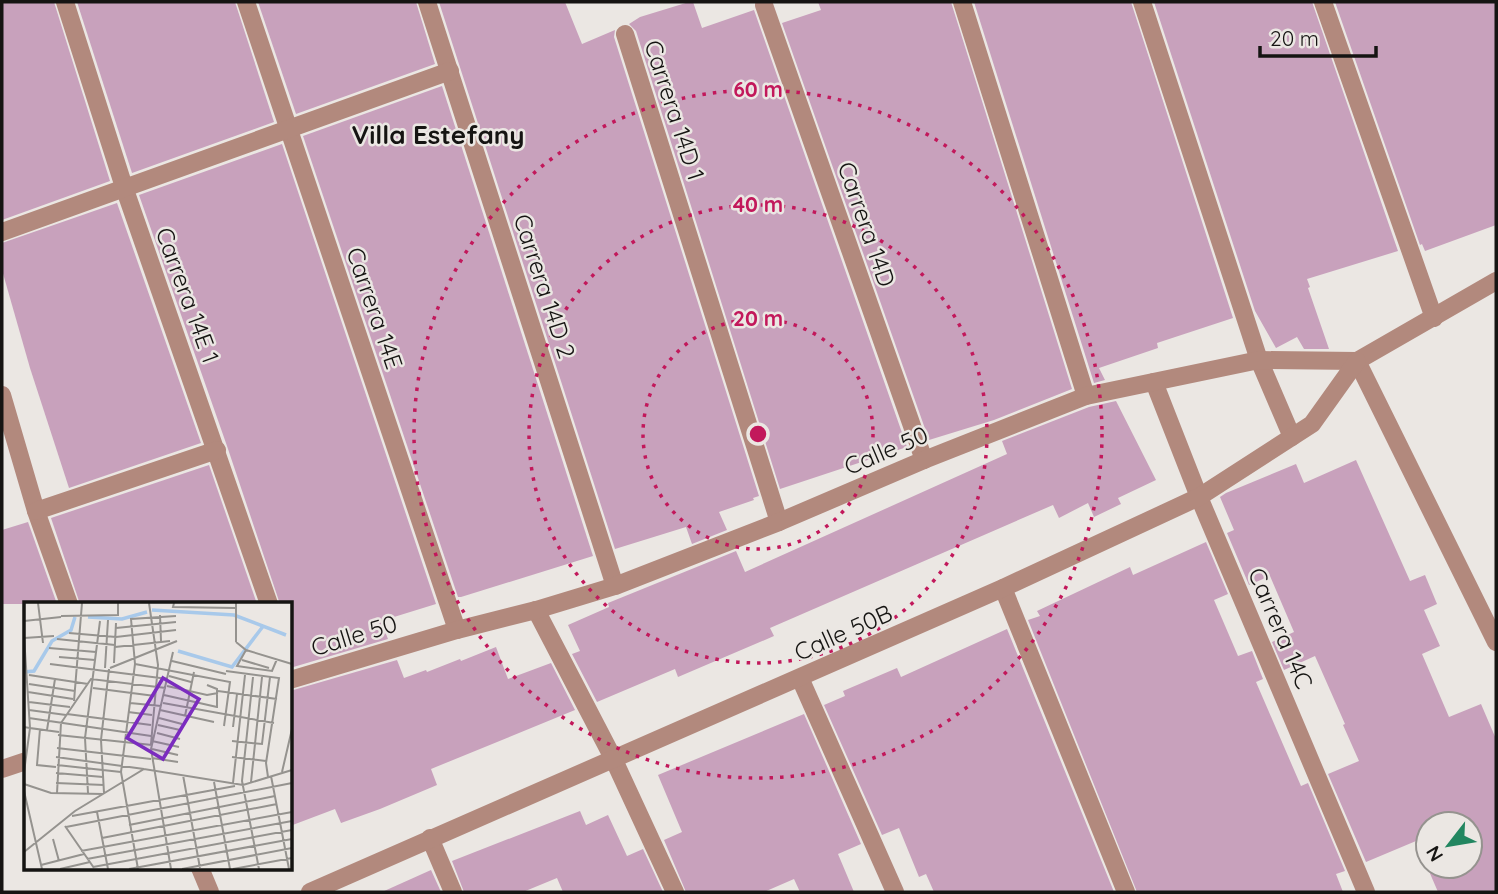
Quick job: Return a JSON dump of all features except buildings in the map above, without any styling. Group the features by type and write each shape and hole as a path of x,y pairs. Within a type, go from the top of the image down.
{"street":[{"name":"Carrera 14E 1","path":"65,2 124,187 268,602"},
{"name":"Carrera 14E","path":"246,2 457,630"},
{"name":"Carrera 14D 2","path":"427,2 615,586"},
{"path":"961,2 1086,396"},
{"path":"1142,2 1259,360 1292,437"},
{"path":"1323,2 1434,318"},
{"name":"Carrera 14D","path":"764,5 924,460"},
{"name":"Carrera 14D 1","path":"625,34 779,522"},
{"path":"2,232 450,71"},
{"name":"Calle 50","path":"292,675 536,610 615,586 1086,396 1259,360 1357,361 1496,281"},
{"path":"1357,361 1496,642"},
{"name":"Calle 50B","path":"310,892 1003,588 1199,497 1312,424 1357,361"},
{"name":"Carrera 14C","path":"1154,382 1199,497 1366,892"},
{"path":"2,395 68,602"},
{"path":"37,511 217,450"},
{"path":"1003,588 1126,892"},
{"path":"536,610 613,758 675,892"},
{"path":"800,678 895,892"},
{"path":"2,769 24,762"},
{"path":"430,838 453,892"},
{"path":"201,870 211,892"}],"district":[{"name":"Villa Estefany","path":"438,134"}]}
